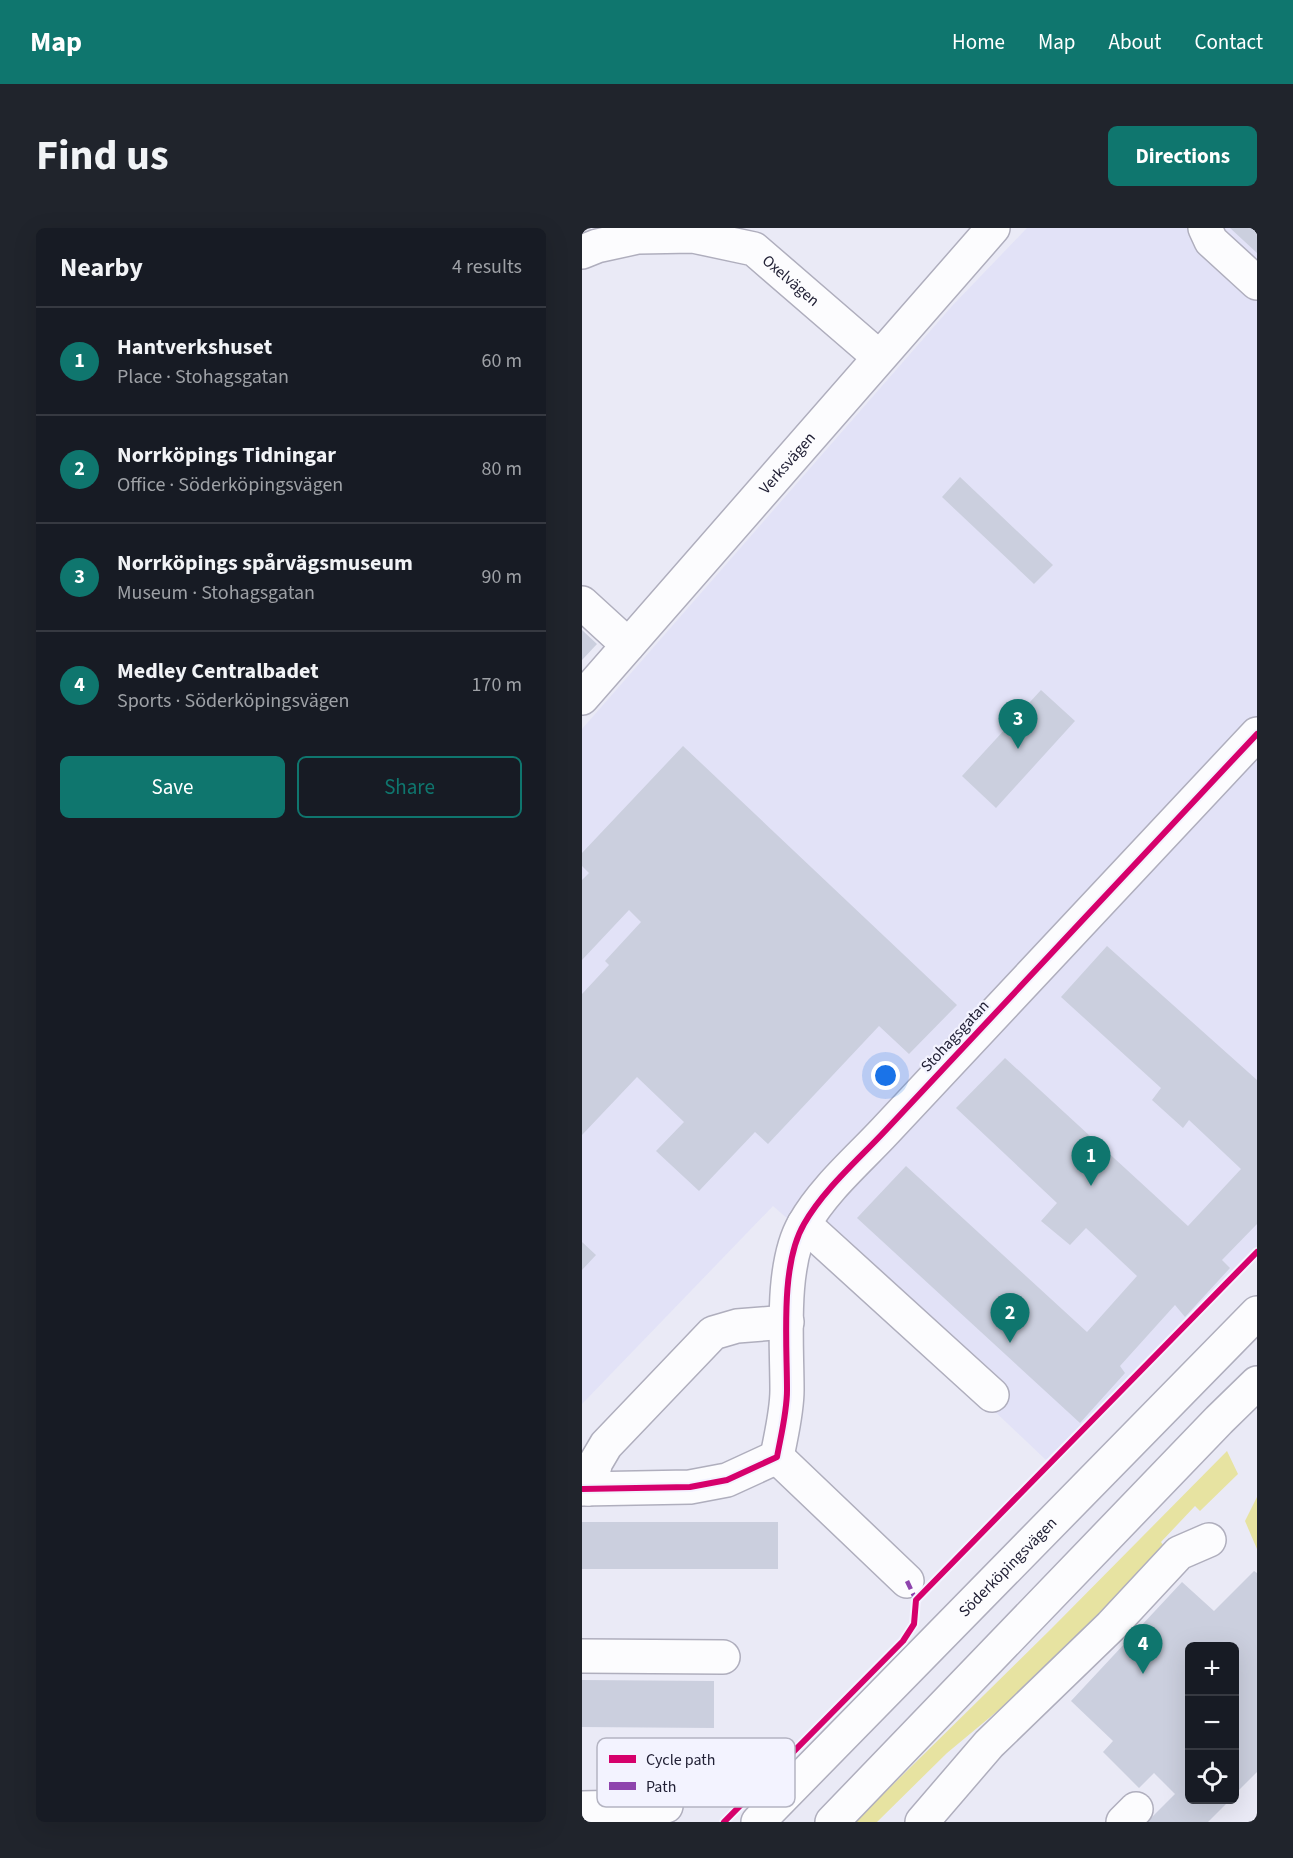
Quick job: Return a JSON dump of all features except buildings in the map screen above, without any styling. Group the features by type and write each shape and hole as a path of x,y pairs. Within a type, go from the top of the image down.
{"street":[{"name":"Verksvägen","path":"582,698 993,228"},
{"path":"1205,228 1211,241 1257,283"},
{"name":"Oxelvägen","path":"589,242 638,237 693,236 754,249 879,357"},
{"path":"582,603 628,645"},
{"name":"Stohagsgatan","path":"777,1457 787,1392 789,1282 793,1249 804,1224 827,1194 885,1131 1257,734"},
{"path":"804,1224 992,1395"},
{"name":"Söderköpingsvägen","path":"795,1784 1257,1313"},
{"path":"787,1322 737,1326 713,1334 606,1445 585,1489 690,1487 727,1480 777,1457 907,1581"},
{"path":"832,1822 1257,1383"},
{"path":"922,1822 989,1744 1111,1626 1179,1553 1209,1540"},
{"path":"582,1656 723,1657"},
{"path":"582,1808 624,1807"},
{"name":"Söderköpingsvägen","path":"758,1822 773,1807"}],"shaded area":[{"path":"1027,228 1257,228 1257,1249 1046,1460 847,1271 773,1206 582,1404 582,729 952,306"},
{"path":"1227,1451 1238,1474 1200,1511 1195,1506 1161,1542 1165,1548 1066,1654 947,1753 877,1822 855,1822 1052,1628"},
{"path":"1257,1497 1257,1549 1245,1521"}],"marked path":[{"path":"907,1581 916,1600"}],"cycle path":[{"path":"582,1489 690,1487 727,1480 777,1457 787,1398 786,1304 791,1260 796,1241 812,1211 842,1175 1257,734"},
{"path":"795,1750 903,1641 914,1624 916,1600 1257,1252"},
{"path":"724,1822 739,1807"}],"place":[{"name":"Norrköpings spårvägsmuseum","path":"1018,749"},
{"name":"Hantverkshuset","path":"1091,1186"},
{"name":"Norrköpings Tidningar","path":"1010,1343"},
{"name":"Medley Centralbadet","path":"1143,1674"}]}
